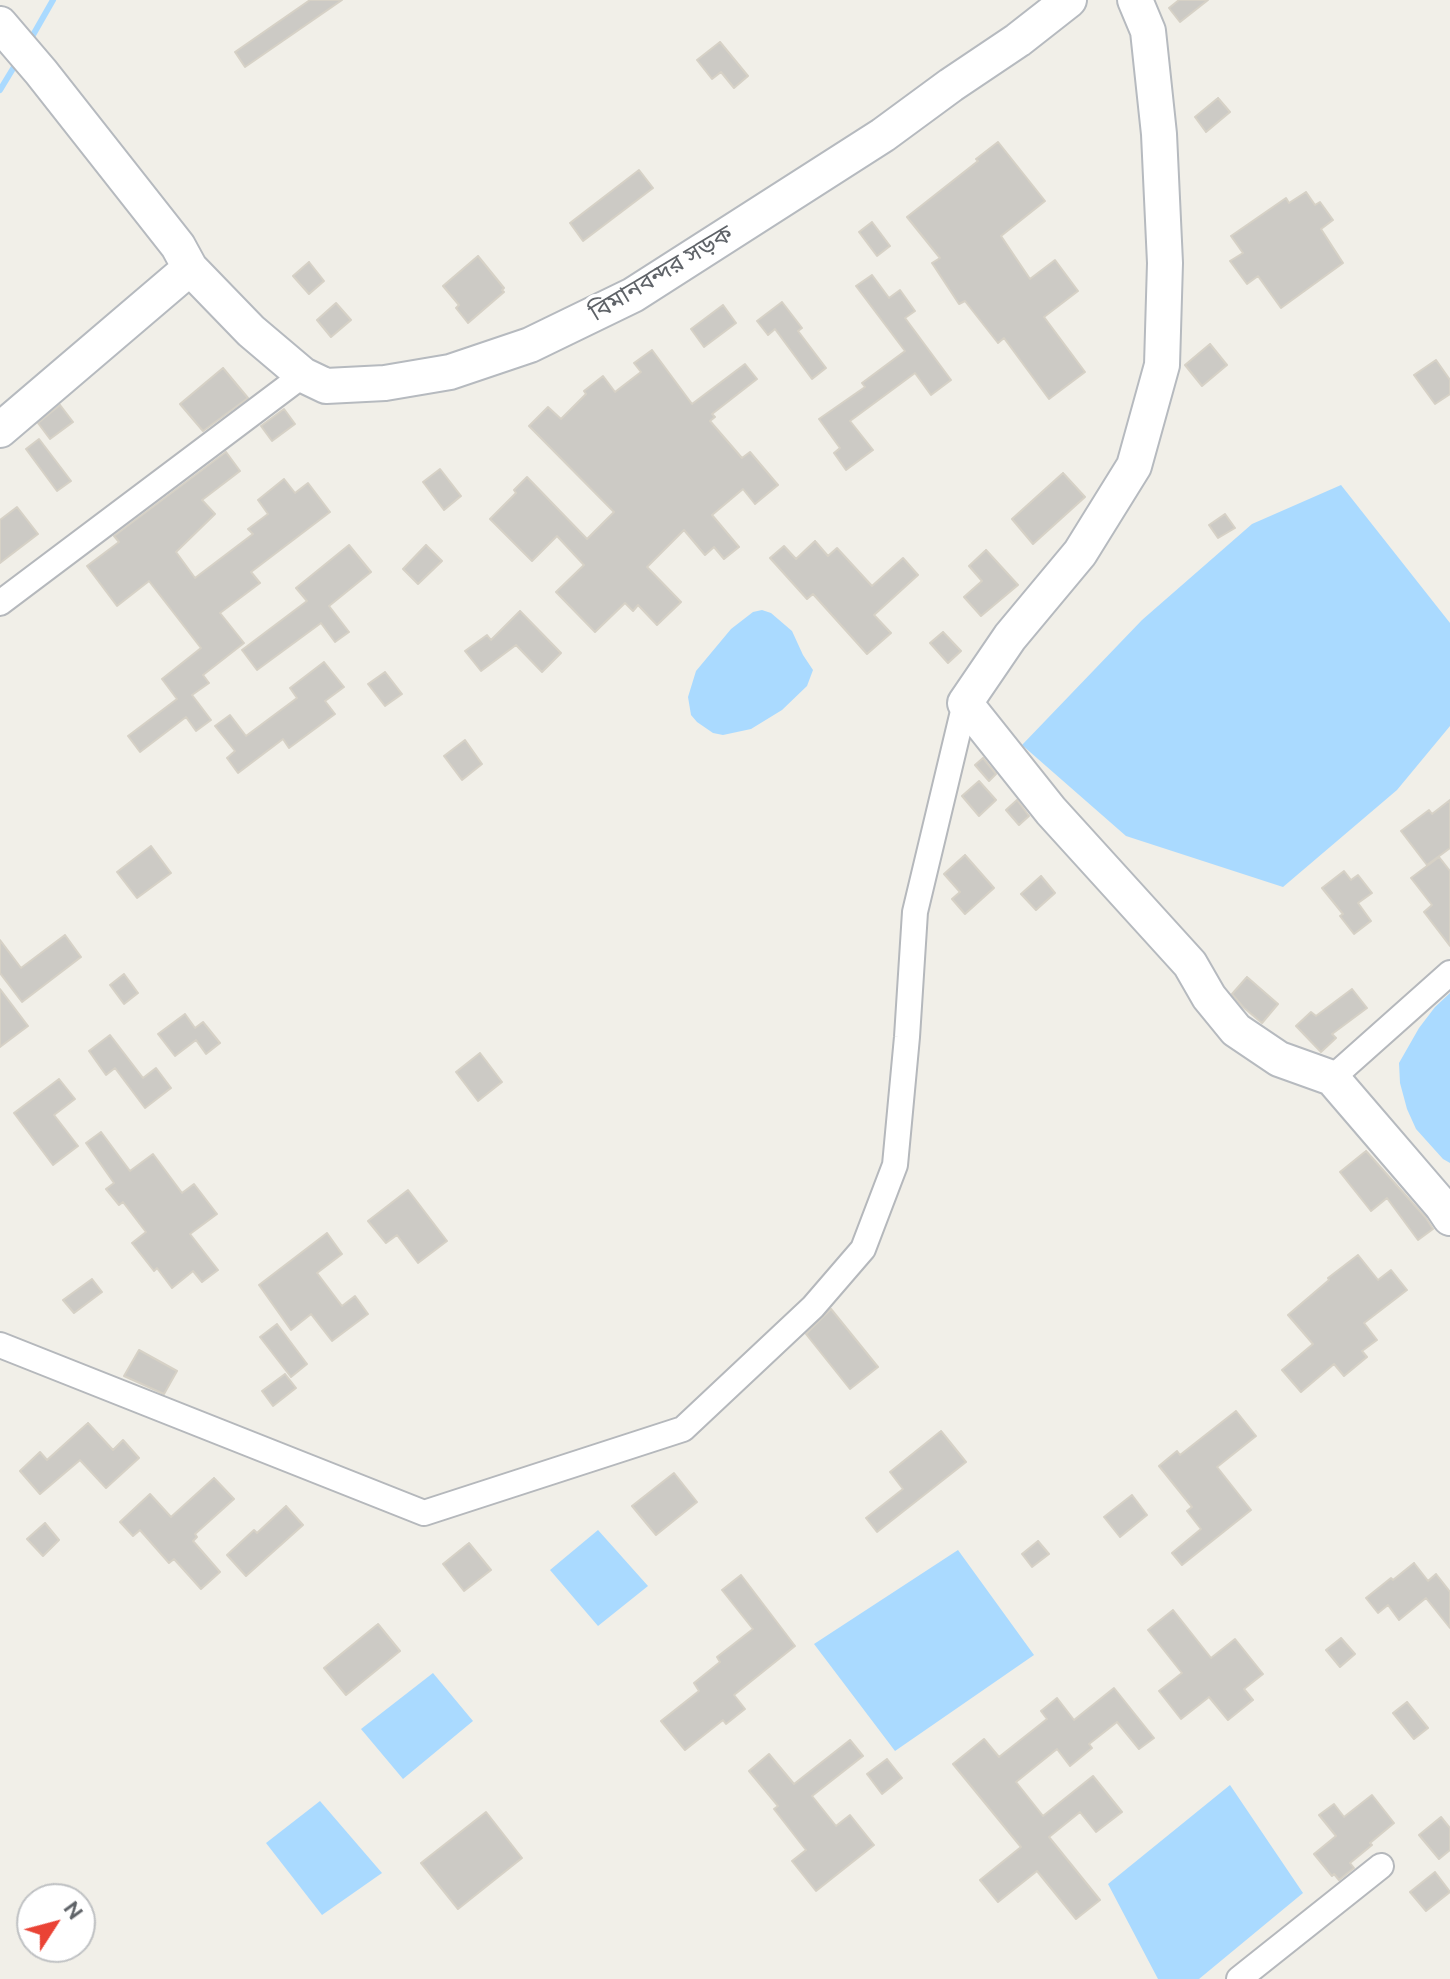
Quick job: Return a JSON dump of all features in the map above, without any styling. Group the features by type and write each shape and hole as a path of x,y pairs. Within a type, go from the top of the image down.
{"main road":[{"name":"বিমানবন্দর সড়ক","path":"0,24 178,246 190,268 251,331 303,375 326,386 385,383 450,372 530,345 633,295 883,135 1018,40 1069,0"},
{"path":"1135,0 1148,31 1159,134 1165,263 1162,365 1134,466 1080,553 1010,637 965,703 1051,811 1190,964 1209,997 1236,1030 1279,1059 1332,1078 1450,1218"},
{"path":"0,430 190,268"}],"street":[{"path":"0,603 303,375"},
{"path":"0,1345 424,1513 683,1429 813,1307 863,1249 895,1165 915,912 965,703"},
{"path":"1332,1078 1450,973"},
{"path":"1239,1979 1381,1866"}],"water":[{"path":"1341,485 1450,623 1450,726 1397,790 1283,887 1126,836 1022,745 1142,620 1252,524"},
{"path":"762,610 771,613 792,631 813,670 807,686 782,710 751,729 723,735 713,733 691,715 688,697 696,671 731,629 753,612"},
{"path":"1450,993 1450,1163 1416,1129 1400,1083 1399,1063 1419,1028"},
{"path":"598,1530 648,1586 598,1626 550,1570"},
{"path":"958,1550 1034,1655 895,1751 814,1644"},
{"path":"433,1673 473,1721 403,1779 361,1729"},
{"path":"1230,1785 1303,1893 1199,1979 1158,1979 1108,1884"},
{"path":"320,1801 382,1873 322,1915 266,1843"}],"building":[{"path":"310,0 342,0 245,67 235,52"},
{"path":"1179,0 1208,0 1180,22 1169,8"},
{"path":"720,42 748,76 734,88 721,72 712,79 697,60"},
{"path":"1218,98 1230,112 1206,132 1195,117"},
{"path":"998,142 1045,201 1001,236 1030,279 1055,260 1078,291 1044,317 1085,372 1049,399 1004,338 998,343 965,301 959,304 932,263 940,258 907,217"},
{"path":"639,170 653,188 583,241 570,223"},
{"path":"1306,192 1315,205 1320,202 1333,220 1321,229 1343,263 1281,308 1258,276 1247,284 1230,261 1243,253 1231,236 1286,198 1289,203"},
{"path":"872,222 890,246 877,256 859,232"},
{"path":"478,256 504,292 468,323 456,308 459,305 443,286"},
{"path":"309,262 324,281 309,294 293,276"},
{"path":"872,275 889,298 900,290 915,311 905,318 951,380 931,395 915,373 850,421 873,450 846,470 834,453 840,448 819,419 865,387 862,383 905,351 856,286"},
{"path":"782,302 802,328 798,331 826,368 812,379 775,329 768,335 757,321"},
{"path":"336,303 351,320 331,337 317,320"},
{"path":"723,305 736,323 704,347 691,329"},
{"path":"1210,344 1227,365 1202,386 1185,365"},
{"path":"652,350 692,404 745,364 757,379 712,414 715,417 710,421 742,458 750,452 778,485 755,504 743,489 712,515 739,547 724,559 714,547 705,555 684,530 647,567 681,602 657,625 638,605 633,611 625,603 595,632 556,592 584,565 557,536 532,561 490,519 527,477 587,539 614,512 529,426 548,407 561,419 586,394 584,391 603,376 615,392 641,372 634,363"},
{"path":"1436,360 1450,380 1450,394 1435,404 1414,375"},
{"path":"223,368 248,398 203,431 180,404"},
{"path":"60,405 73,422 50,439 38,423"},
{"path":"284,409 295,424 272,441 261,426"},
{"path":"39,439 71,481 57,491 26,449"},
{"path":"226,452 240,471 202,500 215,514 176,552 195,578 253,534 248,529 268,514 258,500 284,479 295,493 308,483 330,512 251,572 260,583 220,613 244,643 203,675 209,683 192,695 211,720 196,731 186,717 140,752 128,736 177,699 162,679 201,648 149,581 117,606 87,566 119,542 114,536"},
{"path":"440,469 461,496 444,510 423,482"},
{"path":"1063,473 1085,497 1033,544 1012,519"},
{"path":"17,507 38,534 0,563 0,520"},
{"path":"1225,514 1235,528 1218,538 1209,525"},
{"path":"815,541 828,556 837,548 872,586 903,558 918,575 874,615 891,633 867,654 813,594 807,599 770,558 784,546 796,559"},
{"path":"349,545 371,572 329,606 349,632 335,642 321,623 257,670 242,650 307,601 296,588"},
{"path":"426,545 442,561 418,584 403,569"},
{"path":"986,550 1018,585 981,616 964,597 982,581 969,566"},
{"path":"520,611 561,653 542,672 516,645 481,671 465,651 487,635 491,640"},
{"path":"943,632 961,651 948,663 930,643"},
{"path":"324,662 344,687 325,701 335,714 289,748 283,739 238,773 227,758 235,751 215,726 230,715 246,736 297,698 290,688"},
{"path":"385,672 402,694 385,706 368,684"},
{"path":"465,740 482,764 462,780 444,756"},
{"path":"983,758 996,774 989,781 975,765"},
{"path":"979,781 996,800 979,816 962,796"},
{"path":"1017,800 1029,816 1019,825 1006,810"},
{"path":"1450,800 1450,848 1427,865 1401,831 1429,810 1432,814"},
{"path":"151,846 171,873 137,898 117,872"},
{"path":"965,855 994,888 965,914 952,899 960,892 944,874"},
{"path":"1439,857 1450,871 1450,946 1424,912 1432,905 1411,878"},
{"path":"1344,871 1351,880 1358,875 1372,893 1358,903 1371,921 1354,934 1322,888"},
{"path":"1041,876 1055,893 1036,910 1021,894"},
{"path":"65,935 81,957 22,1002 0,973 0,940 21,968"},
{"path":"124,974 138,993 124,1004 110,985"},
{"path":"1247,977 1278,1004 1262,1023 1232,994"},
{"path":"0,989 28,1026 0,1047"},
{"path":"1352,989 1367,1008 1332,1034 1336,1038 1321,1052 1296,1026 1311,1012 1316,1016"},
{"path":"185,1014 195,1028 203,1022 220,1043 206,1054 196,1040 175,1056 158,1034"},
{"path":"110,1035 143,1078 156,1068 171,1088 145,1108 115,1068 106,1075 89,1051"},
{"path":"480,1053 502,1082 478,1101 456,1072"},
{"path":"59,1079 75,1099 54,1115 78,1146 53,1165 14,1113"},
{"path":"101,1132 130,1171 153,1154 182,1193 194,1184 217,1214 190,1234 218,1270 202,1282 193,1271 172,1288 157,1268 154,1271 132,1243 146,1232 123,1202 119,1205 106,1189 114,1183 86,1143"},
{"path":"1366,1151 1433,1229 1418,1240 1387,1198 1371,1211 1340,1172"},
{"path":"408,1190 447,1241 418,1263 397,1235 386,1243 368,1221"},
{"path":"327,1233 342,1254 317,1273 342,1306 355,1296 368,1314 332,1341 311,1314 291,1330 259,1285"},
{"path":"1358,1255 1378,1280 1391,1270 1407,1290 1364,1323 1377,1340 1362,1351 1367,1357 1344,1376 1334,1364 1301,1392 1282,1370 1313,1344 1288,1315"},
{"path":"92,1279 102,1292 74,1313 63,1300"},
{"path":"831,1309 878,1367 850,1389 806,1334"},
{"path":"277,1324 307,1364 291,1377 260,1337"},
{"path":"139,1350 177,1371 164,1394 124,1376"},
{"path":"285,1374 296,1388 273,1406 262,1391"},
{"path":"1236,1411 1256,1436 1217,1467 1251,1510 1182,1565 1172,1553 1201,1529 1187,1511 1192,1507 1159,1466 1177,1451 1180,1455"},
{"path":"88,1423 113,1450 123,1440 139,1458 106,1488 80,1460 40,1494 20,1471 40,1452 47,1460"},
{"path":"941,1431 966,1462 877,1532 866,1518 903,1489 890,1472"},
{"path":"674,1473 697,1502 656,1535 632,1506"},
{"path":"214,1478 234,1499 195,1534 197,1537 193,1541 220,1572 201,1589 174,1559 169,1563 140,1530 133,1536 120,1522 150,1494 171,1517"},
{"path":"1132,1495 1147,1515 1120,1537 1104,1517"},
{"path":"286,1506 303,1525 246,1576 227,1555"},
{"path":"45,1523 59,1540 43,1556 27,1539"},
{"path":"1038,1541 1049,1554 1032,1567 1022,1554"},
{"path":"469,1543 491,1570 464,1591 443,1564"},
{"path":"1414,1563 1428,1581 1436,1574 1450,1592 1450,1628 1426,1598 1399,1620 1388,1605 1378,1613 1366,1598"},
{"path":"741,1575 795,1646 734,1695 745,1709 726,1724 723,1720 685,1750 661,1721 699,1691 694,1683 720,1662 717,1657 753,1629 722,1590"},
{"path":"1173,1610 1211,1658 1235,1639 1263,1674 1244,1689 1253,1700 1228,1720 1209,1697 1181,1719 1159,1691 1182,1673 1148,1630"},
{"path":"378,1624 400,1651 346,1695 324,1668"},
{"path":"1341,1638 1355,1654 1340,1667 1326,1650"},
{"path":"1114,1688 1154,1738 1139,1749 1117,1722 1089,1744 1092,1748 1070,1766 1057,1749 1016,1782 1043,1816 1093,1776 1122,1812 1096,1832 1080,1812 1049,1837 1100,1900 1076,1919 1037,1871 998,1902 980,1880 1021,1847 953,1764 984,1739 999,1757 1047,1719 1041,1711 1057,1698 1074,1720"},
{"path":"1407,1702 1428,1728 1414,1739 1393,1713"},
{"path":"850,1740 863,1756 812,1796 836,1826 850,1815 874,1845 816,1891 792,1861 806,1850 774,1809 778,1806 749,1771 769,1754 794,1784"},
{"path":"887,1759 902,1778 882,1794 867,1774"},
{"path":"1372,1795 1394,1823 1350,1863 1354,1868 1339,1880 1314,1854 1336,1836 1319,1815 1334,1804 1344,1817"},
{"path":"486,1812 522,1858 458,1909 421,1863"},
{"path":"1441,1817 1450,1828 1450,1850 1439,1859 1419,1835"},
{"path":"1435,1872 1450,1892 1426,1911 1410,1892"}],"waterway":[{"path":"29,42 53,0"},
{"path":"0,90 17,62"}]}
